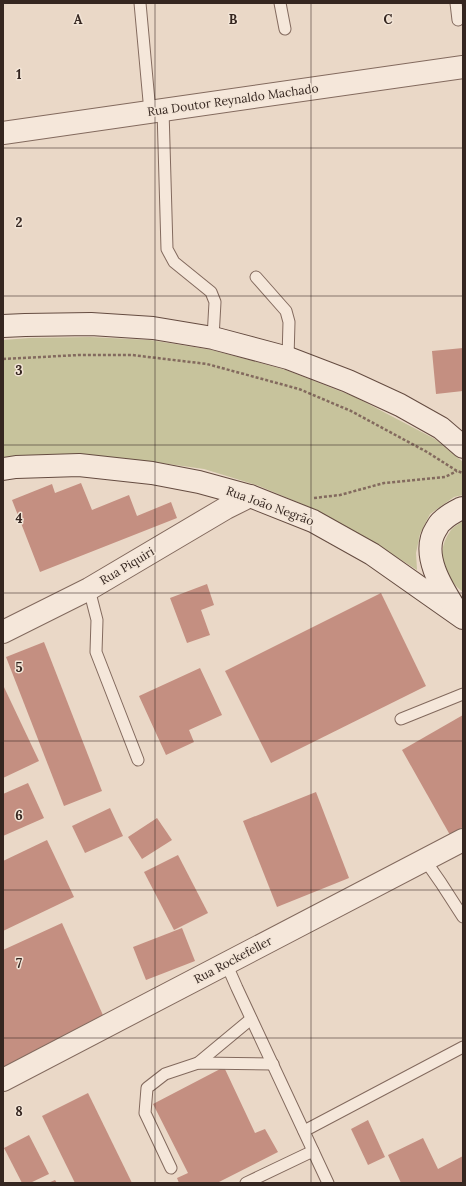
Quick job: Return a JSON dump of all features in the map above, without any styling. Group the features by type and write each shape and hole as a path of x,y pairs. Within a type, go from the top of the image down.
{"street":[{"name":"Rua Doutor Reynaldo Machado","path":"3,134 463,67"},
{"path":"3,326 26,324 91,324 153,328 213,338 288,358 348,381 400,405 440,428 463,447"},
{"name":"Rua João Negrão","path":"3,469 16,467 79,465 159,475 199,482 250,496 313,521 372,554 461,617"},
{"name":"Rua Piquiri","path":"3,632 89,589 226,508 250,496"},
{"path":"461,617 444,592 434,571 431,555 432,536 441,521 460,508 463,508"},
{"name":"Rua Rockefeller","path":"3,1080 463,840"}],"lane":[{"path":"140,3 157,111 167,249 174,262 211,292 215,302 213,338"},
{"path":"280,3 284,29"},
{"path":"456,3 458,20"},
{"path":"256,277 286,311 288,322 288,358"},
{"path":"89,589 97,620 96,652 138,760"},
{"path":"401,719 463,694"},
{"path":"425,860 463,917"},
{"path":"226,963 328,1183"},
{"path":"198,1063 252,1019"},
{"path":"304,1131 463,1047"},
{"path":"171,1168 145,1113 147,1088 165,1074 198,1063 273,1064"},
{"path":"246,1183 313,1151"}],"path":[{"path":"3,359 79,354 132,355 208,364 299,389 351,411 463,473"},
{"path":"312,498 340,495 384,483 445,477 457,471"}],"shaded area":[{"path":"90,337 150,340 212,350 286,370 355,397 435,439 463,462 463,495 454,497 430,514 420,534 416,553 417,570 370,540 314,509 259,486 204,469 78,454 3,457 3,340"},
{"path":"463,521 463,592 454,583 446,570 442,559 442,553 447,536 455,526"}],"building":[{"path":"463,348 463,391 436,394 432,351"},
{"path":"81,483 92,510 129,495 137,516 171,502 177,518 40,572 12,500 52,484 55,493"},
{"path":"207,584 214,605 201,610 210,635 187,643 170,598"},
{"path":"381,593 426,686 271,763 225,671"},
{"path":"44,642 102,791 64,806 6,657"},
{"path":"200,668 222,715 189,730 194,742 166,755 139,696"},
{"path":"3,685 39,761 3,778"},
{"path":"463,715 463,827 450,835 402,750"},
{"path":"28,783 44,818 3,836 3,794"},
{"path":"316,792 349,878 277,907 243,821"},
{"path":"110,808 123,836 85,853 72,826"},
{"path":"157,818 172,840 142,859 128,837"},
{"path":"47,840 74,897 3,931 3,861"},
{"path":"178,855 208,913 174,930 144,872"},
{"path":"62,923 106,1022 3,1068 3,950"},
{"path":"182,928 195,961 146,980 133,947"},
{"path":"224,1067 255,1133 265,1129 278,1152 217,1183 179,1183 177,1178 188,1173 153,1104"},
{"path":"88,1093 132,1183 75,1183 42,1116"},
{"path":"368,1120 385,1157 368,1165 351,1129"},
{"path":"29,1135 49,1174 30,1183 22,1183 4,1148"},
{"path":"423,1138 438,1169 463,1156 463,1183 401,1183 388,1155"},
{"path":"55,1180 57,1183 48,1183"}]}
